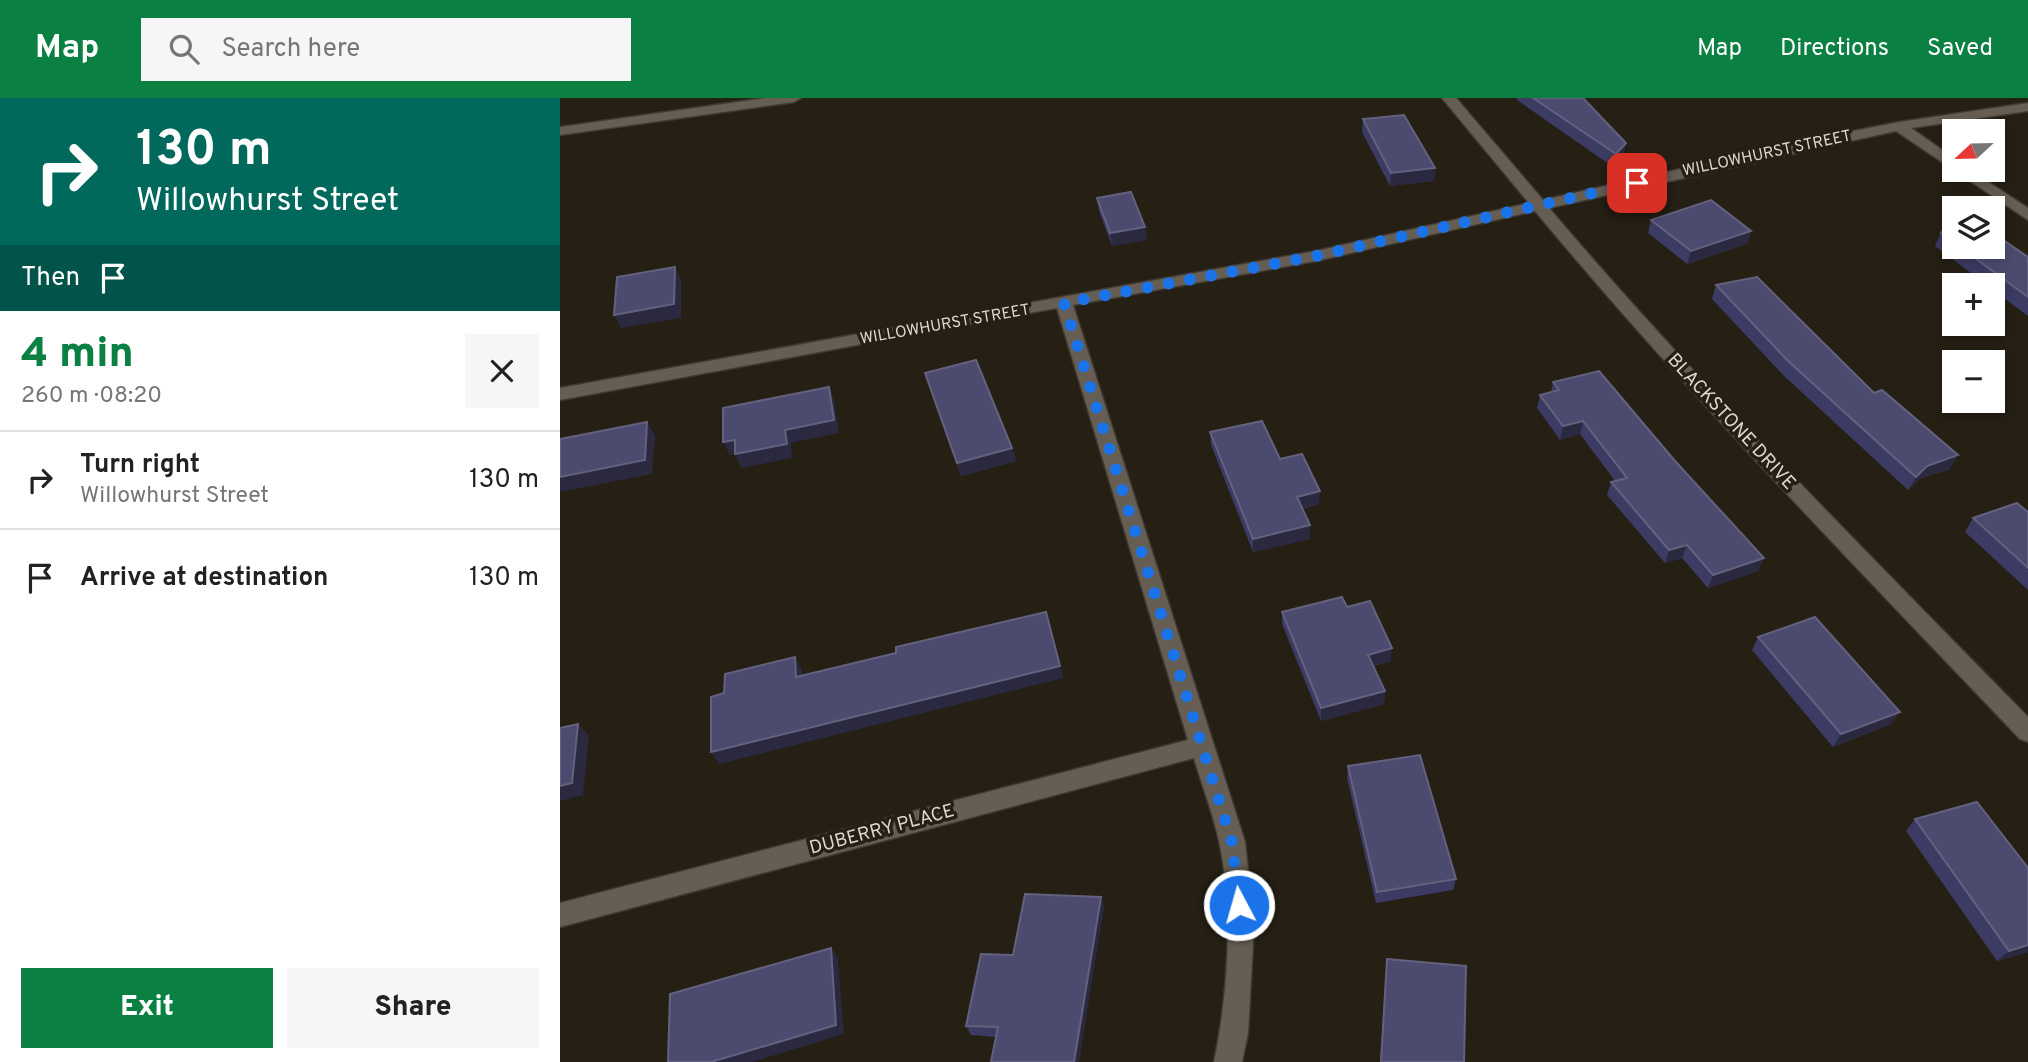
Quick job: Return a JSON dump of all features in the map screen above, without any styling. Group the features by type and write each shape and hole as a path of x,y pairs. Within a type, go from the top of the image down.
{"street":[{"path":"560,131 695,105 794,98"},
{"name":"BLACKSTONE DRIVE","path":"1449,98 1632,316 1724,418 2028,732"},
{"name":"WILLOWHURST STREET","path":"560,394 1316,256 1899,126 2028,107"},
{"path":"1899,126 1942,157"},
{"path":"1979,182 2028,215"},
{"path":"1064,303 1232,842 1241,926 1234,1032 1228,1062"},
{"name":"DUBERRY PLACE","path":"560,915 1203,746"}],"building":[{"path":"1533,98 1583,98 1626,143 1616,154"},
{"path":"1404,115 1435,168 1391,173 1363,119"},
{"path":"1131,192 1145,227 1110,233 1097,198"},
{"path":"1711,200 1751,231 1691,251 1651,220"},
{"path":"2005,241 2028,257 2028,297 2005,280 2005,273 1995,273 1976,259 2005,259"},
{"path":"675,267 674,304 614,315 617,277"},
{"path":"1757,277 1874,393 1882,390 1958,455 1927,466 1916,477 1788,361 1716,285"},
{"path":"976,360 1012,448 957,463 925,373"},
{"path":"1599,371 1675,461 1764,558 1713,575 1687,545 1669,550 1611,482 1627,478 1583,421 1563,426 1540,395 1559,390 1553,382"},
{"path":"829,387 834,420 785,430 787,444 735,454 735,440 723,442 723,408"},
{"path":"1262,421 1280,459 1302,454 1320,491 1297,497 1310,525 1253,539 1210,432"},
{"path":"647,422 645,460 560,477 560,439"},
{"path":"2017,503 2028,512 2028,568 1973,518"},
{"path":"1342,597 1347,607 1370,601 1392,648 1368,655 1385,691 1321,708 1282,612"},
{"path":"1046,612 1060,666 711,752 711,697 724,693 725,674 795,657 796,677 896,653 896,647"},
{"path":"1815,617 1900,712 1841,734 1758,637"},
{"path":"578,724 572,783 560,786 560,728"},
{"path":"1420,755 1456,879 1377,892 1348,766"},
{"path":"1977,802 2028,868 2028,945 2009,951 1915,819"},
{"path":"1025,894 1101,897 1074,1062 991,1062 998,1027 966,1026 981,954 1013,955"},
{"path":"831,948 836,1025 711,1062 668,1062 670,994"},
{"path":"1387,959 1466,966 1464,1062 1381,1062"}],"route":[{"path":"1239,905 1232,842 1064,303 1316,256 1637,183"}]}
